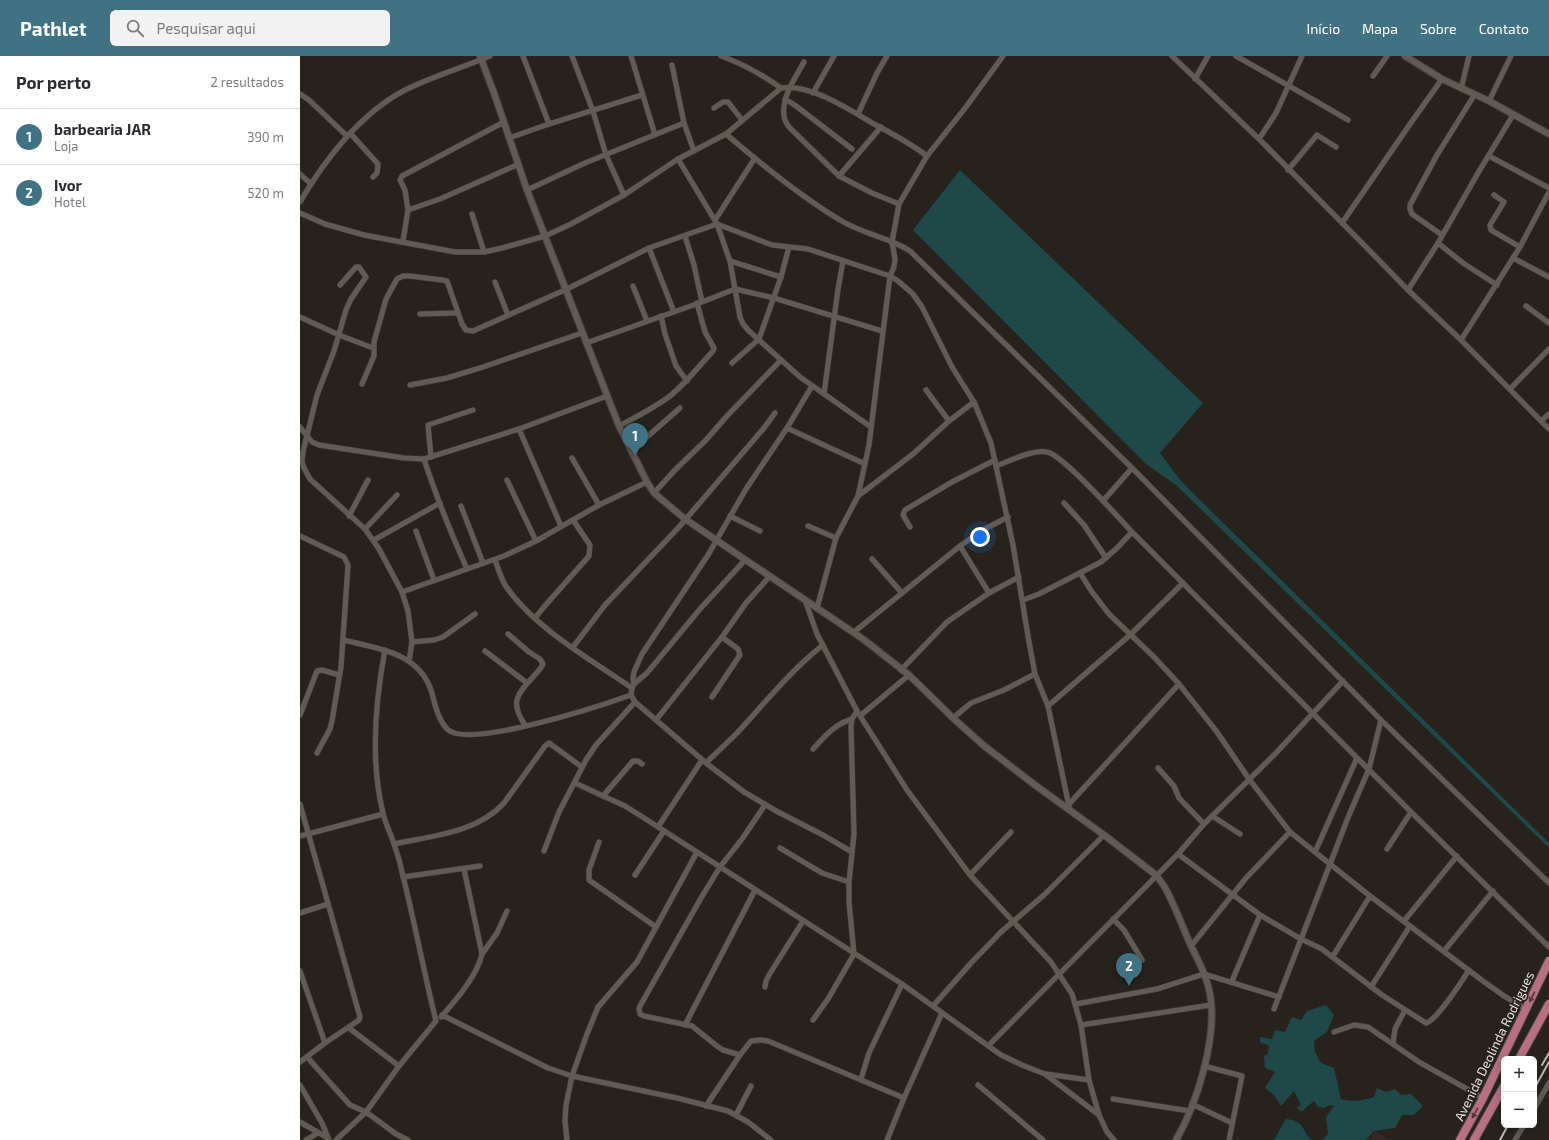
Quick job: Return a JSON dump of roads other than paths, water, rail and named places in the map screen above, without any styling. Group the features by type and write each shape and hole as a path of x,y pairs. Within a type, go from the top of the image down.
{"highway":[{"name":"Avenida Deolinda Rodrigues","path":"1460,1140 1483,1098 1549,961"},
{"path":"1521,1056 1549,1004"},
{"name":"Avenida Deolinda Rodrigues","path":"1474,1140 1501,1091"}],"street":[{"path":"300,202 311,184 349,135 381,107 404,91 435,76 480,58 490,56"},
{"path":"523,56 549,124"},
{"path":"573,56 593,111 606,155 624,195"},
{"path":"631,56 655,135"},
{"path":"722,56 763,76 781,88"},
{"path":"813,93 834,56"},
{"path":"858,114 877,73 887,56"},
{"path":"817,608 836,538 858,496 865,464 872,427 882,330 890,276 894,267 895,259 892,242 899,204 927,156 966,107 1003,56"},
{"path":"1172,56 1259,139 1288,170 1408,290 1462,340 1549,429"},
{"path":"1195,79 1208,56"},
{"path":"1236,56 1270,74 1289,87 1348,120"},
{"path":"1259,139 1276,113 1302,56"},
{"path":"1373,76 1387,56"},
{"path":"1405,56 1442,79 1475,94 1549,134"},
{"path":"1461,88 1469,56"},
{"path":"1488,101 1511,56"},
{"path":"480,58 545,236 608,396 618,426 654,493 685,519 854,632 909,676 952,718 983,745 1156,875 1168,893 1204,974 1211,1005 1212,1018 1204,1066 1190,1111 1176,1140"},
{"path":"804,62 785,99 783,110 784,118 789,127 839,176 872,193 899,204"},
{"path":"672,65 684,123 694,151"},
{"path":"1342,223 1442,79"},
{"path":"300,213 325,224 364,234 455,252 484,252 502,248 545,236 571,224 624,195 678,159 726,134 781,88 791,87 813,93 858,114 913,145 927,156"},
{"path":"300,94 349,135 378,164 377,173 373,177"},
{"path":"1442,235 1412,214 1410,205 1437,155 1475,94"},
{"path":"509,138 642,95"},
{"path":"785,99 852,149"},
{"path":"714,108 723,102 728,102 742,120"},
{"path":"1408,290 1438,243 1513,115"},
{"path":"403,241 408,210 405,190 400,180 402,176 504,122"},
{"path":"528,190 585,163 684,123"},
{"path":"839,176 881,127"},
{"path":"726,134 810,200 842,221 910,251 1132,468 1381,720 1549,883"},
{"path":"1288,170 1317,135 1336,147"},
{"path":"1489,156 1549,188"},
{"path":"362,384 375,353 373,348 386,299 397,280 403,276 447,281 462,324 469,331 476,330 567,290 649,248 685,236 716,222 755,158"},
{"path":"678,159 716,222 730,260 740,317 743,324 781,360 812,386 872,427"},
{"path":"408,210 440,199 519,164"},
{"path":"300,174 311,184"},
{"path":"1462,340 1520,247 1547,200 1549,192"},
{"path":"1494,195 1504,202 1490,225 1491,230 1520,247"},
{"path":"472,214 484,252"},
{"path":"716,222 772,245 808,249 890,276 913,294 922,307 952,367 974,402 991,443 1008,517 1035,674 1048,706 1070,803 1070,811"},
{"path":"618,426 645,412 669,396 687,381 714,348 706,332 699,303 694,265 685,236"},
{"path":"1438,243 1463,263 1497,285"},
{"path":"732,363 759,339 774,298 789,247"},
{"path":"649,248 674,312"},
{"path":"1513,258 1549,278"},
{"path":"730,260 781,276"},
{"path":"824,394 843,261"},
{"path":"340,285 355,268 359,268 364,273 365,280 351,299 346,310 339,335 317,395 308,436 302,453 304,468 310,479 374,540 402,592 408,611 412,642 409,661"},
{"path":"495,282 508,315"},
{"path":"633,286 647,321"},
{"path":"586,343 735,289 774,298 882,330"},
{"path":"1526,306 1549,323"},
{"path":"420,314 457,312"},
{"path":"661,316 676,366 687,381"},
{"path":"300,317 339,335 373,348"},
{"path":"410,385 447,378 582,333"},
{"path":"1510,389 1549,349"},
{"path":"654,493 781,360"},
{"path":"812,386 787,428 746,489 717,540 639,659 634,672 631,695 635,702 704,762 744,792 852,852"},
{"path":"926,390 949,421"},
{"path":"300,427 312,442 319,446 404,458 424,459 518,430 608,396"},
{"path":"858,496 914,454 949,421 974,402"},
{"path":"631,451 680,408"},
{"path":"431,457 428,425 473,410"},
{"path":"573,647 605,605 685,519 764,428 775,413"},
{"path":"1542,421 1549,414"},
{"path":"787,428 865,464"},
{"path":"518,430 561,526"},
{"path":"996,466 1041,451 1048,452 1071,470 1411,812 1549,947"},
{"path":"572,458 599,505"},
{"path":"424,459 453,539 467,569"},
{"path":"910,528 903,515 905,510 952,482 995,460"},
{"path":"1103,501 1132,468"},
{"path":"349,516 368,480"},
{"path":"507,480 536,541"},
{"path":"402,592 495,560 536,541 599,505 647,482"},
{"path":"365,530 397,495"},
{"path":"374,540 440,502"},
{"path":"1064,503 1084,526 1106,558"},
{"path":"461,506 483,563"},
{"path":"730,516 760,531"},
{"path":"854,632 960,546 984,530 1008,517"},
{"path":"535,618 542,608 589,556 590,550 588,540 573,520"},
{"path":"808,526 836,538"},
{"path":"416,531 434,580"},
{"path":"1023,600 1080,573 1106,558 1132,532"},
{"path":"300,536 344,557 347,560 349,574 343,621 340,675 331,725 317,754"},
{"path":"960,546 990,593"},
{"path":"872,559 902,593"},
{"path":"495,560 504,584 518,602 535,618 556,636 633,686"},
{"path":"633,686 647,673 700,609 745,560"},
{"path":"1080,573 1108,614 1154,656 1179,684 1217,732 1249,779 1290,832 1370,896 1504,996 1526,1010"},
{"path":"656,720 722,637 746,603 770,576"},
{"path":"901,670 947,622 990,593 1019,577"},
{"path":"1048,706 1130,635 1183,583"},
{"path":"806,600 823,645 859,713 907,790 970,875 1060,974 1072,994 1081,1025 1089,1080 1099,1115 1107,1132 1114,1140"},
{"path":"412,642 438,639 475,614"},
{"path":"508,634 542,661 541,668 521,691 516,707 518,715 525,725"},
{"path":"712,697 740,655 738,649 722,637"},
{"path":"343,640 385,650 409,661 424,675 431,690 437,711 447,729 453,733 461,735 478,735 583,712 631,695"},
{"path":"658,827 704,762 736,733 805,659 823,645"},
{"path":"385,650 378,686 375,719 379,788 383,814 394,844 403,877 436,1021"},
{"path":"485,651 527,683"},
{"path":"300,715 317,671 322,670 340,675"},
{"path":"952,718 971,703 1004,690 1035,674"},
{"path":"813,749 830,730 852,719 909,676"},
{"path":"989,1045 1178,854 1204,824 1275,754 1343,681"},
{"path":"1070,803 1179,684"},
{"path":"544,850 558,812 582,768 596,746 635,702"},
{"path":"813,1020 828,999 854,954 849,882 854,807 852,719"},
{"path":"1274,1009 1349,815 1369,769 1381,720"},
{"path":"394,844 452,832 483,820 504,803 549,743 582,768"},
{"path":"1315,852 1357,758"},
{"path":"602,796 633,761 638,761 642,764"},
{"path":"1158,768 1174,786 1179,798 1204,824"},
{"path":"574,783 625,806 720,866 902,984 1001,1055 1045,1074 1089,1080"},
{"path":"300,804 360,1017 359,1020 349,1028 325,1042 300,1062"},
{"path":"740,1055 723,1050 692,1026 644,1016 641,1015 639,1010 720,866 742,839 765,805"},
{"path":"1387,849 1411,812"},
{"path":"300,836 383,814"},
{"path":"1212,816 1240,834"},
{"path":"635,876 664,831"},
{"path":"970,875 1011,832"},
{"path":"1191,946 1246,878 1290,832"},
{"path":"933,1006 1001,932 1044,895 1104,835"},
{"path":"599,842 589,870 589,880 656,928"},
{"path":"780,848 822,873 849,882"},
{"path":"567,1140 565,1113 572,1076 586,1034 598,1007 637,962 697,852"},
{"path":"1178,854 1260,915 1301,939 1322,949 1371,987 1426,1023 1428,1023 1443,1007 1469,970"},
{"path":"1404,921 1457,856"},
{"path":"403,877 480,866"},
{"path":"336,1140 366,1112 400,1066 436,1021 461,993 481,960 482,954 464,869"},
{"path":"685,1025 755,890"},
{"path":"1444,951 1493,891"},
{"path":"1332,956 1370,896"},
{"path":"300,913 328,904"},
{"path":"482,954 498,933 507,911"},
{"path":"1232,981 1260,915"},
{"path":"1114,919 1124,930 1142,960"},
{"path":"765,987 769,975 803,920"},
{"path":"1371,987 1410,926"},
{"path":"300,971 325,1042"},
{"path":"1076,1004 1156,989 1204,974 1279,996"},
{"path":"861,1079 869,1053 902,984"},
{"path":"1081,1025 1211,1005"},
{"path":"1393,1043 1395,1029 1405,1010"},
{"path":"887,1140 942,1013"},
{"path":"442,1015 548,1068 572,1076 728,1111 748,1122 771,1140"},
{"path":"1334,1032 1354,1025 1368,1027 1419,1062 1483,1098"},
{"path":"349,1028 400,1066"},
{"path":"706,1106 740,1055 752,1041 761,1040 768,1041 904,1098"},
{"path":"307,1057 350,1105 366,1112 396,1134 408,1140"},
{"path":"1204,1066 1242,1076 1229,1140"},
{"path":"1045,1074 1099,1115"},
{"path":"1537,1104 1549,1083"},
{"path":"300,1085 322,1123 328,1139"},
{"path":"978,1085 1043,1140"},
{"path":"736,1115 751,1086"},
{"path":"1113,1099 1190,1111"},
{"path":"1192,1104 1232,1123"},
{"path":"300,1122 328,1139"},
{"path":"1515,1140 1522,1128"},
{"path":"306,1140 318,1133"},
{"path":"396,1134 397,1140"}],"water":[{"path":"960,170 1203,403 1160,453 1181,481 1549,843 1549,848 1176,485 1146,464 913,230"},
{"path":"1326,1005 1334,1015 1327,1032 1314,1041 1315,1052 1321,1063 1334,1068 1341,1099 1350,1101 1361,1100 1374,1097 1377,1088 1386,1092 1395,1089 1401,1095 1411,1094 1423,1106 1414,1115 1402,1115 1395,1128 1374,1131 1366,1140 1322,1140 1328,1134 1326,1117 1334,1106 1329,1105 1325,1108 1318,1107 1314,1101 1302,1111 1296,1108 1301,1105 1294,1091 1281,1106 1274,1095 1265,1088 1275,1072 1265,1068 1264,1056 1268,1054 1269,1046 1260,1042 1260,1037 1272,1039 1275,1030 1285,1032 1292,1017 1301,1020 1307,1011"},
{"path":"1286,1119 1293,1120 1300,1124 1312,1140 1274,1140"}],"railway":[{"path":"1542,1065 1549,1053"},
{"path":"1537,1084 1549,1062"},
{"path":"1500,1140 1506,1128"}],"place":[{"name":"barbearia JAR","path":"635,456"},
{"name":"Ivor","path":"1129,986"}]}
